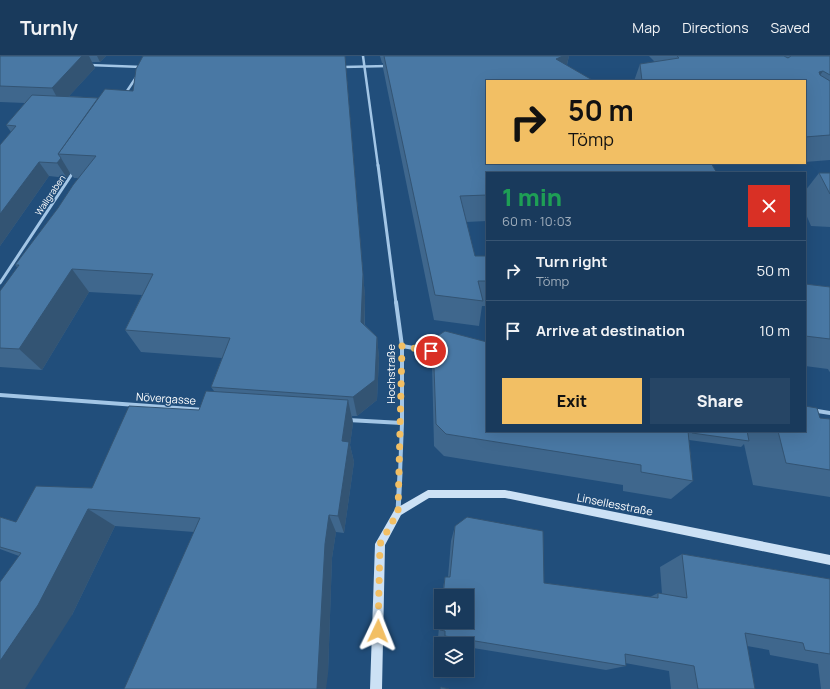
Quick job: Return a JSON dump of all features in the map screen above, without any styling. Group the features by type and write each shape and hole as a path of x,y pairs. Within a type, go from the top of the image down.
{"street":[{"name":"Hochstraße","path":"363,56 402,346 402,424 398,512 380,544 376,689"},
{"path":"121,100 147,62"},
{"path":"87,65 143,67"},
{"path":"340,67 392,66"},
{"name":"Wallgraben","path":"0,283 78,165"},
{"path":"402,346 441,353"},
{"name":"Növergasse","path":"0,395 213,410"},
{"path":"806,409 830,413"},
{"path":"339,419 402,424"},
{"name":"Linsellesstraße","path":"398,512 428,494 505,494 830,560"}],"building":[{"path":"0,56 82,56 52,88 0,86"},
{"path":"143,56 345,56 363,274 361,322 377,337 375,380 353,397 211,387 230,338 125,330 153,274 72,269 19,349 0,348 0,291 19,265 15,265 96,156 58,154 105,89 133,91 136,69"},
{"path":"384,56 563,56 556,59 592,80 486,80 486,164 712,164 716,172 486,172 486,195 460,196 475,256 486,256 486,281 478,281 483,301 435,295"},
{"path":"677,56 784,56 788,58 791,56 830,56 830,75 823,71 819,72 820,75 830,81 830,135 806,137 806,80 642,80 640,64 679,58"},
{"path":"32,95 98,98 58,154 61,158 57,163 39,162 0,214 0,145 16,126 6,125"},
{"path":"819,173 830,173 830,194"},
{"path":"806,284 830,287 830,339 806,336"},
{"path":"445,331 486,342 486,432 688,432 693,481 641,472 641,465 446,434 436,424 433,339"},
{"path":"206,391 348,400 342,441 349,442 338,516 329,515 325,544 317,689 124,689 200,518 88,509 38,605 0,661 0,582 21,553 0,547 0,517 16,522 36,486 92,488 129,406 199,410"},
{"path":"806,406 817,408 820,418 830,419 830,470 786,463 778,432 806,432"},
{"path":"747,432 749,441 692,433"},
{"path":"467,517 543,531 544,583 658,598 658,593 687,598 682,554 830,579 830,654 805,650 803,643 745,633 755,689 698,689 694,666 625,654 626,666 474,641 474,637 445,636 445,631 440,629 474,629 474,589 444,589 445,577 450,577 455,526"}],"route":[{"path":"378,631 380,544 398,512 402,424 402,346 431,351"}]}
